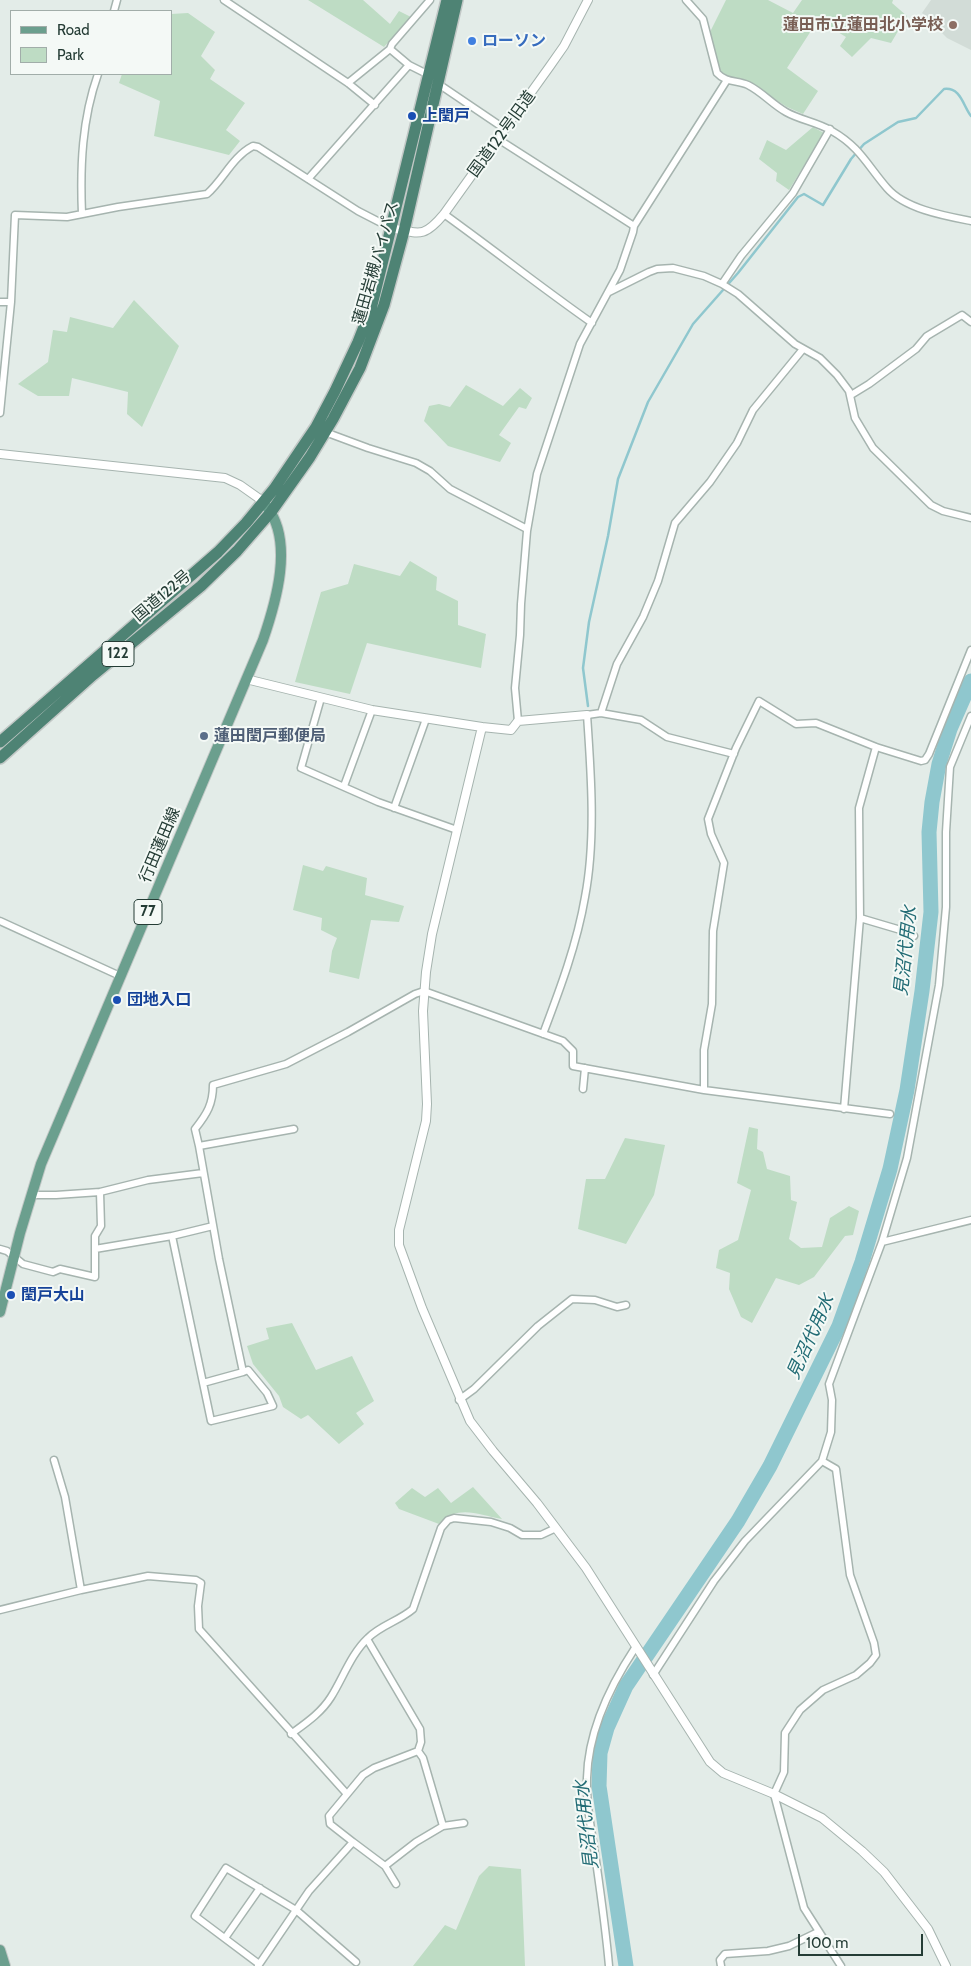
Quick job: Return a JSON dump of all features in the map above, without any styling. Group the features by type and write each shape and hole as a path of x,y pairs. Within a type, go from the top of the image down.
{"highway":[{"name":"蓮田岩槻バイパス","path":"267,507 325,432 360,368 384,305 404,231 447,0"},
{"name":"蓮田岩槻バイパス","path":"267,507 339,383 371,309 391,228 457,0"},
{"name":"国道122号","path":"0,742 267,507"},
{"name":"国道122号","path":"0,758 22,736 93,675 201,586 237,551 267,507"}],"main road":[{"name":"行田蓮田線","path":"0,1312 31,1194 41,1164 263,640 271,617 281,556 280,538 267,507"},
{"path":"0,1950 5,1966"}],"street":[{"path":"224,0 348,83 375,105"},
{"path":"348,83 390,49 392,44 430,0"},
{"name":"国道122号旧道","path":"391,228 425,233 433,227 498,140 564,46 588,0"},
{"path":"687,0 703,19 717,73 722,78 747,85 784,111 830,130 855,147 888,189 896,195 939,215 971,221"},
{"path":"390,49 409,65 433,79 505,129"},
{"path":"308,179 409,65"},
{"path":"82,214 82,149 90,94 98,75"},
{"path":"246,679 372,710 511,730 518,721 515,688 527,529 537,474 546,445 580,344 620,270 634,226 727,80"},
{"path":"722,284 741,256 792,193 830,130"},
{"path":"498,140 634,226"},
{"path":"0,413 11,302 14,215 67,217 207,194 238,156 253,146 258,147 358,211 391,228"},
{"path":"444,214 504,257 548,293 592,323"},
{"path":"609,292 657,269 673,268 696,273 722,284 738,294 802,349 820,358 837,376 850,395 855,418 863,433 882,458 931,505 944,511 971,518"},
{"path":"0,302 11,302"},
{"path":"850,395 869,384 916,349 927,336 952,320 962,315 971,322"},
{"path":"600,712 617,664 644,617 658,580 675,523 707,485 737,443 753,410 802,349"},
{"path":"325,432 416,463 430,471 450,489 527,529"},
{"path":"0,454 225,478 240,484 267,507"},
{"path":"704,1090 704,1050 712,1004 713,931 724,863 711,834 708,819 734,754 759,701 796,724 816,723 876,747 921,761 925,760 929,754 971,650"},
{"path":"321,698 301,768 394,808 457,830"},
{"path":"344,786 372,710"},
{"path":"518,721 587,715 600,712 641,720 667,737 734,754"},
{"path":"543,1034 568,965 586,896 590,860 590,759 587,715"},
{"path":"651,1673 714,1581 745,1541 822,1461 831,1432 832,1400 829,1384 882,1242 906,1158 939,985 946,907 946,840 950,767 971,716"},
{"path":"394,808 426,719"},
{"path":"482,727 432,934 423,1011 426,1121 399,1230 400,1245 422,1308 470,1421 586,1568 651,1673 710,1762 722,1773 774,1794 822,1818 862,1851 884,1872 928,1929 946,1966"},
{"path":"844,1109 860,918 859,808 876,747"},
{"path":"860,918 904,931 914,936"},
{"path":"0,921 120,976"},
{"path":"243,1372 195,1129 210,1109 213,1099 213,1085 286,1064 415,994 424,991 562,1041 573,1051 573,1066 704,1090 890,1114"},
{"path":"583,1089 585,1068"},
{"path":"199,1146 294,1129"},
{"path":"31,1194 56,1195 100,1192 148,1180 203,1173"},
{"path":"0,1249 7,1251 23,1264 53,1272 60,1269 95,1277 95,1236 100,1226 100,1192"},
{"path":"882,1242 971,1220"},
{"path":"95,1249 172,1236 213,1226"},
{"path":"172,1236 211,1421 273,1406 267,1393 248,1370 203,1383"},
{"path":"460,1400 538,1326 572,1299 595,1300 617,1307 626,1305"},
{"path":"54,1460 65,1497 81,1590"},
{"path":"822,1461 836,1469 850,1576 874,1643 876,1655 856,1675 824,1690 800,1710 785,1733 784,1772 774,1794 787,1836 804,1908 841,1966"},
{"path":"291,1734 319,1713 331,1698 352,1660 367,1638 384,1625 405,1616 413,1609 441,1528 448,1520 454,1518 491,1522 510,1528 522,1535 534,1536 556,1528"},
{"path":"0,1610 148,1576 196,1580 201,1583 198,1606 199,1629 346,1794"},
{"path":"367,1638 420,1728 421,1742 418,1751"},
{"path":"608,1966 596,1859 587,1810 587,1776 593,1740 608,1695 636,1649"},
{"path":"396,1884 385,1866 330,1824 329,1816 363,1775 374,1768 418,1751"},
{"path":"418,1751 423,1758 442,1826"},
{"path":"385,1866 410,1846 442,1826 464,1823"},
{"path":"353,1842 308,1891 296,1910 259,1965 195,1916 226,1868 296,1910 356,1962"},
{"path":"224,1938 260,1888"},
{"path":"721,1966 720,1960 725,1954 758,1952 789,1946 818,1932"}],"shaded area":[{"name":"蓮田市立蓮田北小学校","path":"931,0 971,0 971,50 947,38 922,13"}],"green space":[{"path":"308,0 363,0 390,24 399,11 411,17 384,47"},
{"path":"726,0 768,0 793,13 802,0 893,0 892,3 907,16 891,43 871,38 852,57 840,46 846,37 818,20 787,68 818,91 803,114 787,107 750,83 731,79 718,72 710,32"},
{"path":"188,13 215,32 201,56 215,70 210,79 245,103 226,130 240,141 229,155 154,136 160,101 119,83 122,75 172,75 172,14"},
{"path":"813,127 824,133 789,190 776,181 777,173 759,159 767,140 786,150"},
{"path":"134,300 179,346 142,427 127,414 128,392 72,378 69,396 38,396 18,384 48,362 53,330 67,332 70,317 113,328"},
{"path":"466,385 503,406 520,388 532,398 526,409 519,407 499,435 511,443 500,462 448,446 424,421 429,406 439,404 450,407"},
{"path":"410,561 437,577 436,590 458,601 458,625 486,634 481,668 367,643 350,694 295,682 321,592 348,584 354,564 400,576"},
{"path":"303,865 323,871 326,866 367,878 365,895 404,906 399,922 371,920 359,979 329,972 332,951 337,938 321,930 322,918 293,910"},
{"path":"749,1127 758,1129 757,1149 763,1152 767,1169 790,1176 791,1200 797,1202 789,1239 801,1248 822,1247 830,1218 849,1206 859,1211 853,1235 845,1236 814,1277 799,1285 776,1278 752,1323 741,1317 729,1289 730,1273 716,1268 719,1250 738,1240 751,1190 737,1183"},
{"path":"625,1138 665,1145 654,1195 626,1244 578,1229 586,1179 605,1179"},
{"path":"292,1323 316,1370 352,1356 374,1401 356,1413 364,1424 339,1444 308,1415 301,1419 283,1407 279,1396 253,1364 247,1346 269,1339 266,1328"},
{"path":"473,1487 502,1519 469,1512 454,1514 439,1524 399,1509 395,1503 412,1488 425,1497 438,1488 451,1503"},
{"path":"489,1866 521,1869 525,1966 413,1966 445,1925 456,1930 479,1876"}],"waterway":[{"path":"588,706 583,668 589,622 608,536 618,479 648,402 693,324 738,273 798,197 804,194 823,205 851,159 864,144 898,122 916,118 944,89 950,89 958,94 971,116"},
{"name":"見沼代用水","path":"626,1966 599,1786 600,1753 607,1728 626,1686 738,1521 770,1466 839,1326 862,1262 890,1169 907,1090 922,991 931,912 929,832 939,764 950,729 971,681"}],"place":[{"name":"蓮田市立蓮田北小学校","path":"953,25"},
{"name":"ローソン","path":"472,41"},
{"name":"上閏戸","path":"412,116"},
{"name":"蓮田閏戸郵便局","path":"204,736"},
{"name":"団地入口","path":"117,1000"},
{"name":"閏戸大山","path":"11,1295"}]}
